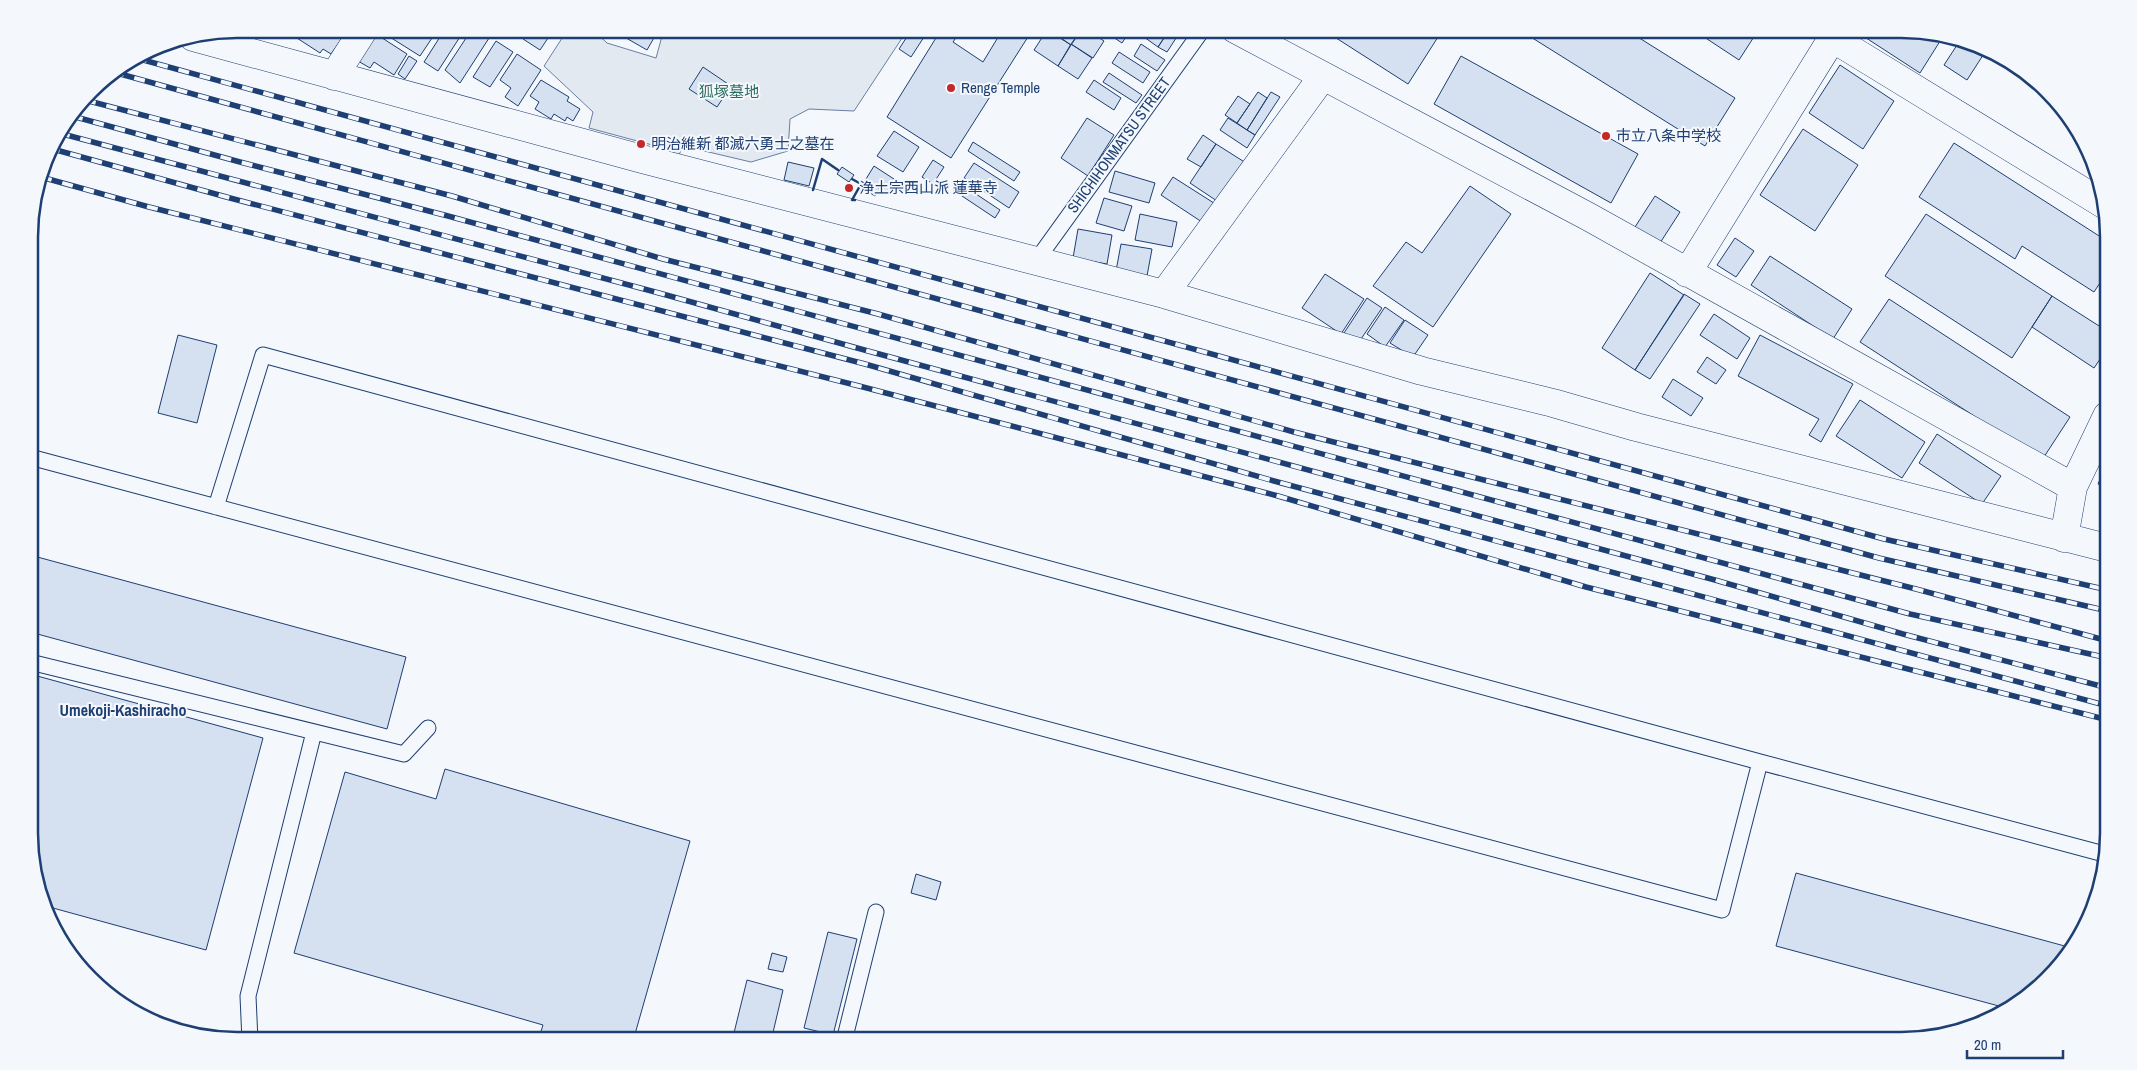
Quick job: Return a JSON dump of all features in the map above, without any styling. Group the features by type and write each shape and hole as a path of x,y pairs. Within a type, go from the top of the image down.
{"street":[{"path":"334,76 358,38"},
{"path":"1252,38 1588,217 2073,487"},
{"path":"1687,273 1832,38"},
{"path":"1843,38 2096,199"},
{"path":"204,40 334,76 1164,294 1422,371 1553,403 1636,427 2100,546"},
{"path":"1164,294 1323,76"},
{"path":"2064,538 2073,487 2100,431"}],"lane":[{"name":"SHICHIHONMATSU STREET","path":"1036,261 1197,38"},
{"path":"216,507 263,355 2099,853"},
{"path":"38,459 1722,910 1760,762"},
{"path":"38,664 404,754 428,728"},
{"path":"250,1032 248,996 314,732"},
{"path":"846,1032 876,912"}],"green space":[{"name":"狐塚墓地","path":"562,38 602,38 607,43 656,58 662,38 902,38 854,111 809,109 790,119 788,151 751,162 683,146 679,155 656,146 589,128 593,112 544,66"}],"building":[{"path":"297,38 342,38 331,54 323,49 320,53"},
{"path":"373,38 382,38 407,54 394,75 374,62 370,68 358,61"},
{"path":"391,38 432,38 420,56"},
{"path":"439,38 459,38 438,71 424,62"},
{"path":"466,38 489,38 460,83 445,70"},
{"path":"524,38 548,38 540,50"},
{"path":"626,38 654,38 647,50"},
{"path":"906,38 923,38 911,57 899,49"},
{"path":"936,38 956,38 953,42 983,62 998,38 1027,38 951,158 887,117"},
{"path":"1042,38 1060,38 1071,45 1058,66 1034,50"},
{"path":"1061,38 1076,38 1071,45"},
{"path":"1075,38 1100,38 1104,41 1093,58 1071,44"},
{"path":"1114,38 1125,38 1122,43"},
{"path":"1145,38 1164,38 1158,47"},
{"path":"1164,38 1176,38 1167,52 1158,47"},
{"path":"1336,38 1437,38 1408,84"},
{"path":"1532,38 1639,38 1735,98 1705,146"},
{"path":"1706,38 1753,38 1739,60"},
{"path":"1866,38 1914,38 1940,41 1920,73"},
{"path":"496,41 513,52 490,87 473,77"},
{"path":"1071,44 1092,58 1078,79 1058,66"},
{"path":"1141,44 1165,60 1157,71 1134,56"},
{"path":"1957,46 1983,55 1967,80 1944,65"},
{"path":"1119,52 1150,72 1143,83 1112,63"},
{"path":"517,54 541,70 518,106 505,97 511,88 500,80"},
{"path":"409,56 417,61 405,79 398,74"},
{"path":"1461,56 1638,154 1611,203 1434,104"},
{"path":"1840,65 1894,101 1863,149 1809,113"},
{"path":"703,67 731,86 717,107 689,89"},
{"path":"1109,73 1142,95 1136,103 1103,82"},
{"path":"541,80 569,97 567,101 580,109 573,121 567,117 565,121 554,114 551,119 535,109 539,102 530,96"},
{"path":"1094,80 1121,98 1114,110 1086,92"},
{"path":"1258,92 1267,98 1247,130 1237,123"},
{"path":"1271,92 1280,97 1255,135 1247,130"},
{"path":"1238,96 1250,104 1237,123 1225,115"},
{"path":"1087,118 1114,135 1088,176 1061,158"},
{"path":"1228,118 1255,135 1247,148 1220,130"},
{"path":"1803,129 1858,165 1815,231 1760,195"},
{"path":"894,131 919,147 903,172 877,156"},
{"path":"1203,135 1216,144 1201,167 1187,159"},
{"path":"973,142 1020,172 1014,181 968,151"},
{"path":"1954,143 2100,236 2100,283 2094,292 2022,246 2015,259 1919,197"},
{"path":"1216,144 1246,163 1220,203 1190,183"},
{"path":"933,160 944,167 933,184 922,177"},
{"path":"788,162 814,168 809,186 784,180"},
{"path":"974,163 1019,192 1009,208 964,178"},
{"path":"874,166 897,181 888,194 866,179"},
{"path":"842,167 854,175 849,182 837,174"},
{"path":"1115,171 1155,183 1149,203 1109,192"},
{"path":"1173,177 1217,205 1205,224 1161,195"},
{"path":"866,179 880,189 875,196 861,187"},
{"path":"958,182 1000,210 995,218 953,190"},
{"path":"1470,186 1511,214 1433,327 1373,286 1406,242 1422,253"},
{"path":"1655,196 1680,212 1660,243 1635,227"},
{"path":"1104,198 1132,206 1124,231 1096,223"},
{"path":"1140,214 1177,222 1172,247 1135,240"},
{"path":"1926,214 2052,296 2012,358 1885,276"},
{"path":"1078,229 1112,235 1107,264 1073,258"},
{"path":"1735,238 1754,251 1736,277 1717,265"},
{"path":"1121,244 1152,249 1147,276 1116,271"},
{"path":"1770,256 1852,309 1833,339 1751,285"},
{"path":"1650,273 1684,295 1635,370 1602,348"},
{"path":"1325,274 1364,299 1341,334 1302,308"},
{"path":"1684,294 1700,304 1650,379 1635,370"},
{"path":"2052,296 2100,327 2100,359 2094,368 2032,327"},
{"path":"1367,298 1382,308 1359,342 1344,333"},
{"path":"1889,299 2070,417 2042,460 1860,342"},
{"path":"1385,307 1404,320 1385,347 1367,334"},
{"path":"1714,314 1750,338 1737,359 1700,335"},
{"path":"1405,320 1428,335 1413,357 1390,343"},
{"path":"178,335 217,345 197,423 158,413"},
{"path":"1760,335 1853,384 1821,442 1809,435 1819,419 1738,376"},
{"path":"1707,357 1726,370 1716,384 1697,372"},
{"path":"1673,379 1703,398 1691,416 1662,397"},
{"path":"1860,400 1925,442 1902,478 1836,436"},
{"path":"1937,434 2001,476 1982,504 1919,463"},
{"path":"38,557 406,657 387,729 38,634"},
{"path":"38,676 263,738 206,950 52,908 44,885 38,847"},
{"path":"445,769 690,841 636,1032 541,1032 543,1025 294,953 345,772 436,799"},
{"path":"1796,873 2065,946 2050,965 2032,983 2000,1006 1776,946"},
{"path":"916,874 941,882 936,900 911,893"},
{"path":"828,932 857,939 834,1032 821,1032 804,1028"},
{"path":"772,953 787,957 783,972 768,969"},
{"path":"747,980 783,990 773,1032 734,1032"}],"railway":[{"path":"144,60 1884,539 2100,588"},
{"path":"121,74 1879,558 2100,609"},
{"path":"91,101 452,196 663,259 878,314 1294,432 1916,589 2100,639"},
{"path":"77,117 448,216 1910,614 2100,656"},
{"path":"65,135 659,293 1715,580 1903,634 2100,686"},
{"path":"57,150 230,198 865,364 1274,481 2100,704"},
{"path":"46,178 149,207 863,387 1278,496 1586,587 2100,718"}],"wall":[{"path":"813,190 822,159 838,170"},
{"path":"852,179 861,184 852,200 855,200"}],"place":[{"name":"Renge Temple","path":"951,88"},
{"name":"市立八条中学校","path":"1606,136"},
{"name":"明治維新 都滅六勇士之墓在","path":"641,144"},
{"name":"浄土宗西山派 蓮華寺","path":"849,188"}],"district":[{"name":"Umekoji-Kashiracho","path":"123,710"}]}
